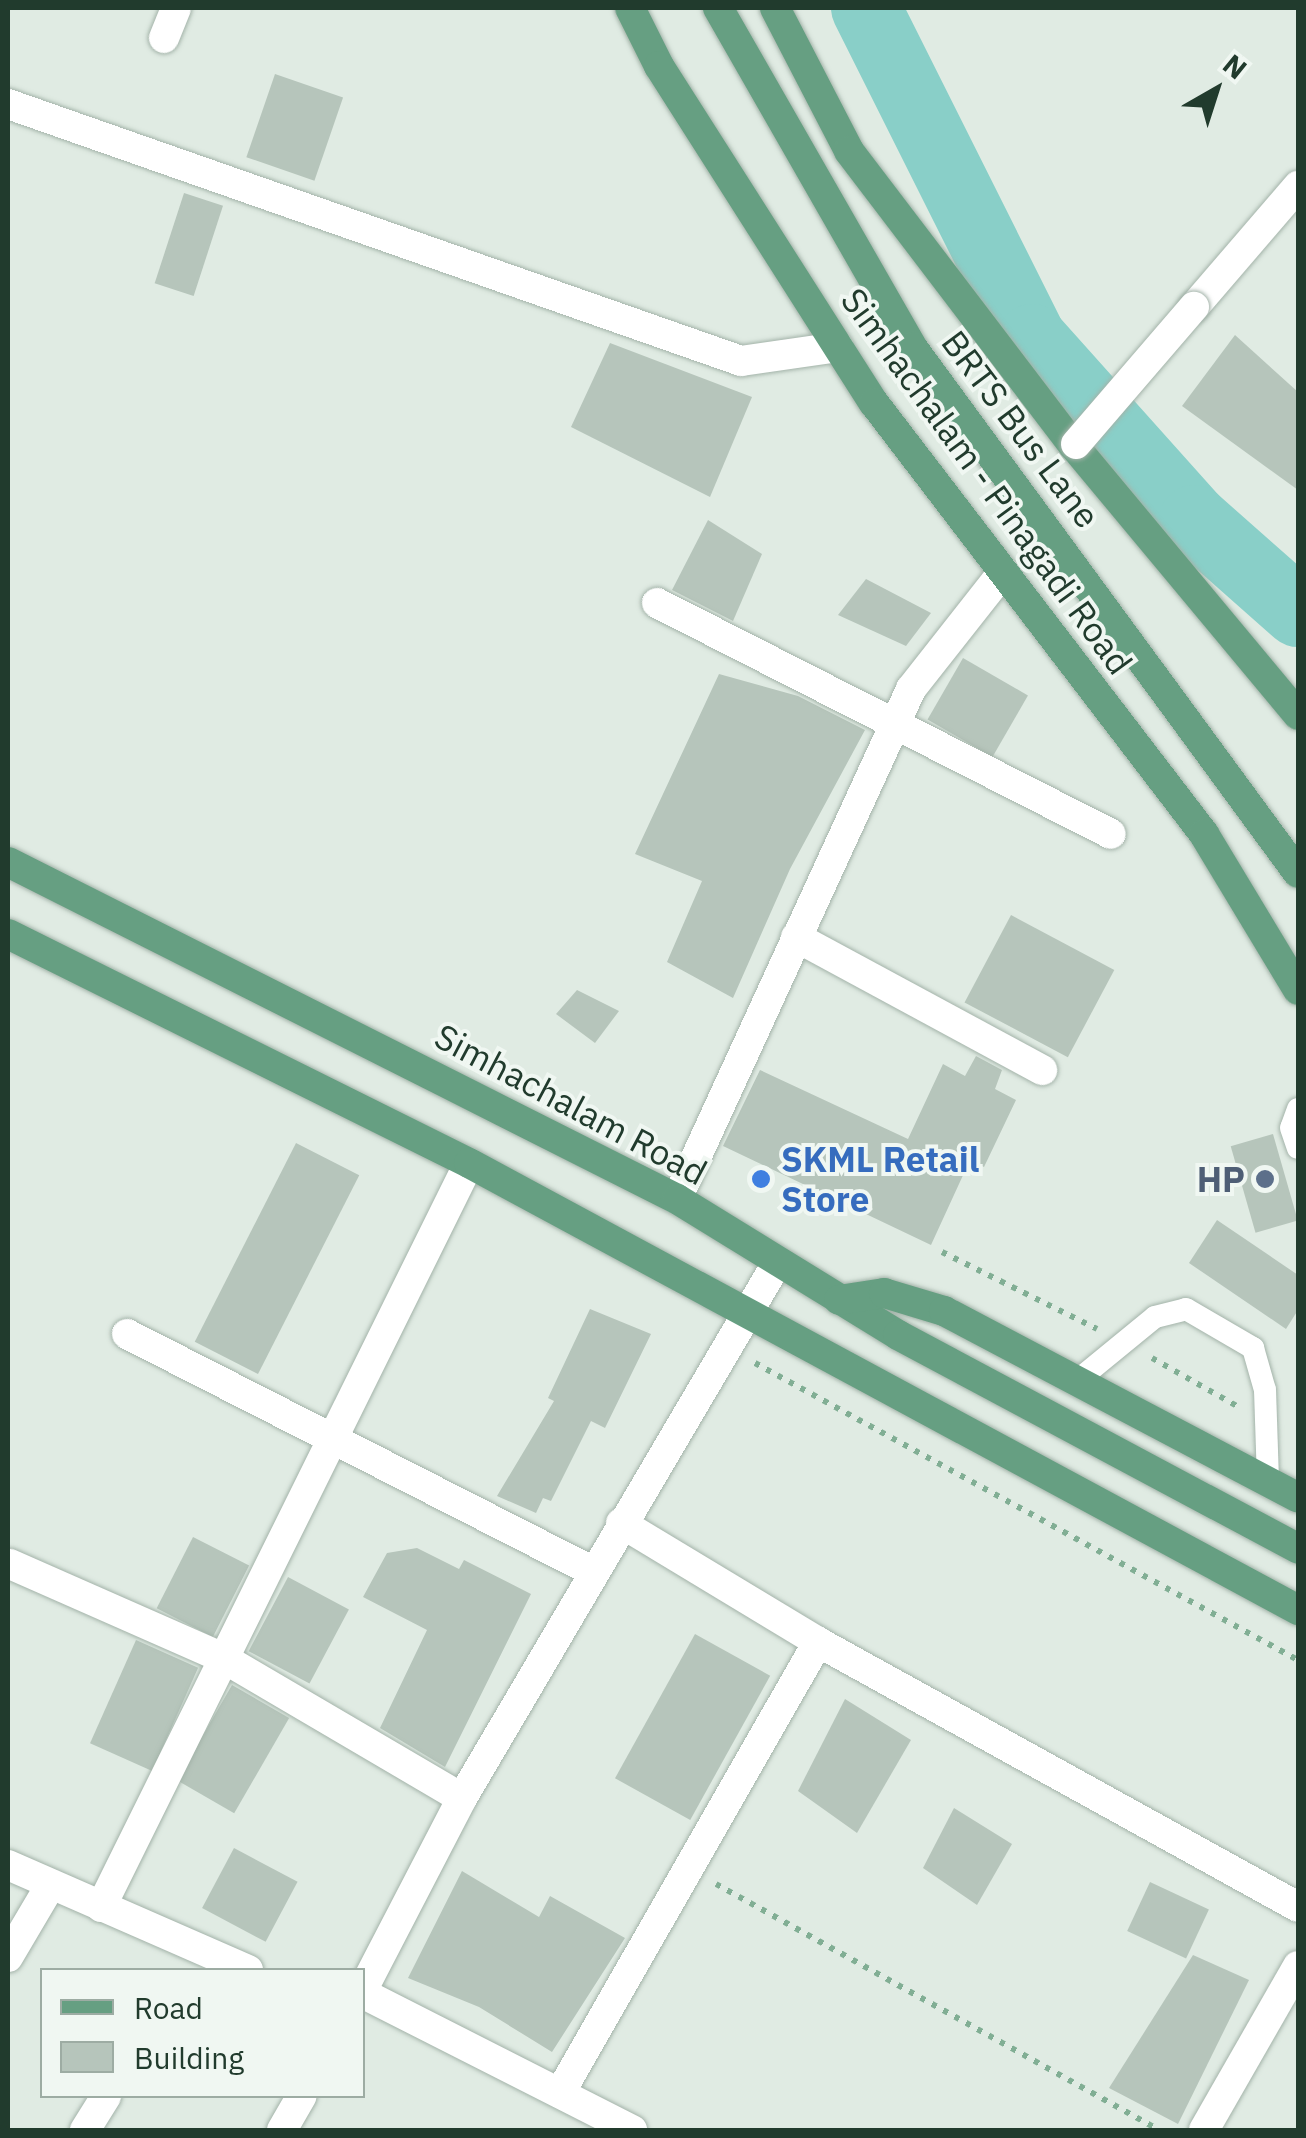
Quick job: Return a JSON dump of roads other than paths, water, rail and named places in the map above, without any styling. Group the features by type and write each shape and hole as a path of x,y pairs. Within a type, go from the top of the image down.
{"main road":[{"name":"Simhachalam - Pinagadi Road","path":"630,8 658,66 838,346 1003,572 1204,834 1298,990"},
{"name":"BRTS Bus Lane","path":"718,8 912,347 1298,873"},
{"path":"775,8 849,151 1075,445 1298,714"},
{"name":"Simhachalam Road","path":"8,862 677,1199 839,1300 1297,1547"},
{"path":"8,934 468,1162 743,1309 980,1445 1298,1610"},
{"path":"839,1300 884,1293 944,1311 1298,1498"}],"street":[{"path":"164,38 176,8"},
{"path":"8,104 741,362 838,346"},
{"path":"1075,445 1298,186"},
{"path":"677,1199 911,689 1003,572"},
{"path":"658,603 1111,834"},
{"path":"796,937 1042,1070"},
{"path":"102,1907 468,1162"},
{"path":"365,1986 462,1798 743,1309 777,1263"},
{"path":"126,1334 594,1572"},
{"path":"621,1523 818,1642 1298,1907"},
{"path":"10,1564 223,1658 462,1798"},
{"path":"560,2092 693,1871 818,1642"},
{"path":"8,1865 102,1907 187,1959 237,1968"},
{"path":"8,1957 50,1886"},
{"path":"1204,2130 1298,1966"},
{"path":"365,1994 632,2130"},
{"path":"86,2130 105,2098"},
{"path":"282,2130 301,2098"}],"lane":[{"path":"1298,1109 1291,1128 1298,1148"},
{"path":"1078,1380 1155,1317 1186,1310 1253,1348 1265,1390 1268,1480"}],"waterway":[{"path":"866,8 1032,339 1194,520 1298,612"}],"place":[{"name":"SKML Retail Store","path":"761,1179"},
{"name":"HP","path":"1265,1179"}]}
